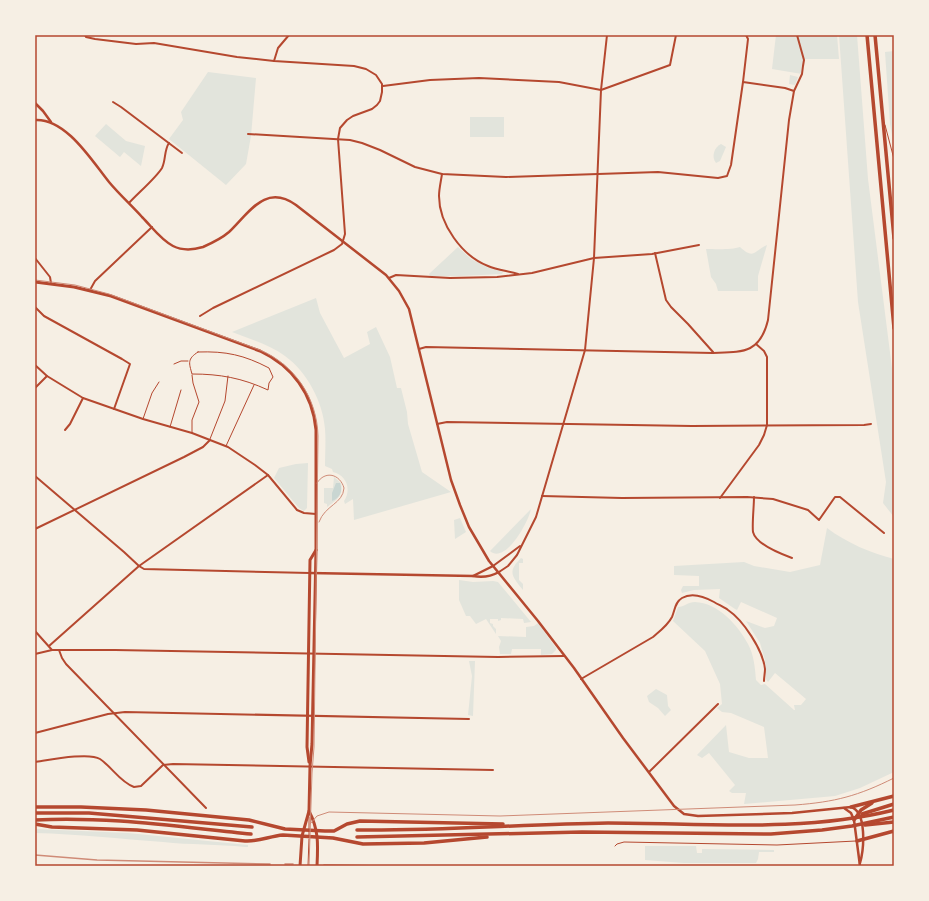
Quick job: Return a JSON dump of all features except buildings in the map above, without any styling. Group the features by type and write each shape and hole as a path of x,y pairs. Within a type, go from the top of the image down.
{"highway":[{"path":"867,35 894,328"},
{"path":"875,35 894,238"},
{"path":"851,807 894,796"},
{"path":"853,819 872,802"},
{"path":"853,819 894,804"},
{"path":"35,807 81,806 146,810 249,820 285,829 303,830 334,831 347,824 360,822 447,822 516,825"},
{"path":"357,830 443,829 516,825 603,823 771,825 853,819 894,810"},
{"path":"35,813 89,813 252,827"},
{"path":"852,826 894,817"},
{"path":"35,820 128,822 251,834"},
{"path":"357,837 582,832 771,834 894,822"},
{"path":"35,824 52,827 137,830 244,841 260,840 275,836 309,836 338,839 353,843 380,844 452,841 500,835"},
{"path":"857,841 894,831"}],"main road":[{"path":"35,282 51,283 90,290 124,300 260,351 273,358 289,370 304,390 311,405 315,420 317,438 313,716 309,811 302,836 300,866"},
{"path":"310,766 307,747 307,716 310,560 316,549"},
{"path":"309,811 315,822 317,830 317,866"}],"street":[{"path":"85,35 86,37 95,39 136,44 154,43 237,57 362,68 371,71 376,75 380,79 383,86 377,105 372,109 353,116 340,128 338,139 345,230 344,241 334,250 213,308 200,316"},
{"path":"274,61 278,48 289,35"},
{"path":"35,476 139,566 146,569 485,577 499,572 508,566 521,546 536,517 585,350 594,258 601,90 607,35"},
{"path":"383,86 430,80 479,78 559,82 601,90 670,65 676,35"},
{"path":"248,134 338,139 362,143 415,168 442,174 506,177 658,172 718,178 727,176 731,165 748,39 746,35"},
{"path":"419,349 426,347 713,353 744,351 756,344 764,334 768,320 789,120 794,91 802,74 804,60 797,35"},
{"path":"743,82 785,88 794,91"},
{"path":"112,102 121,107 182,153"},
{"path":"35,103 52,123"},
{"path":"35,120 44,120 52,123 70,136 86,152 108,180 129,203 163,238 174,246 184,249 196,248 212,243 226,234 258,203 269,198 285,198 344,241 389,278 407,304 451,480 463,513 476,540 493,566 514,589 674,806 681,813 687,815 751,815 817,811 851,807 856,809 859,813 864,849 860,864"},
{"path":"129,203 159,172 166,147 169,143"},
{"path":"442,174 439,196 442,214 449,230 462,247 474,259 488,267 519,274"},
{"path":"90,290 95,281 152,227"},
{"path":"389,278 396,275 450,278 497,278 532,273 594,258 655,253 699,245"},
{"path":"655,253 666,300 713,353"},
{"path":"35,258 50,277 51,283"},
{"path":"35,307 44,316 130,364 114,410"},
{"path":"720,498 759,445 767,425 767,357 764,351 756,344"},
{"path":"35,365 47,376 83,398 114,410 170,428 192,433 225,446 245,458 268,475 297,510 304,513 316,514"},
{"path":"35,388 47,376"},
{"path":"65,430 70,424 83,398"},
{"path":"437,424 447,422 692,426 860,426 871,424"},
{"path":"35,529 184,457 202,447 210,440"},
{"path":"49,646 139,566 268,475"},
{"path":"542,496 622,498 754,497 782,501 808,510 818,520 835,497 840,497 884,533"},
{"path":"754,497 753,532 758,540 781,554 792,558"},
{"path":"473,576 493,566 521,546"},
{"path":"581,679 653,637 662,630 672,617 678,602 682,598 690,595 701,596 709,599 728,609 736,617 762,655 765,668 764,681"},
{"path":"35,631 52,650"},
{"path":"35,654 59,650 498,657 564,656"},
{"path":"59,650 64,662 206,808"},
{"path":"649,772 718,704"},
{"path":"35,733 113,713 125,712 469,719"},
{"path":"35,762 84,756 96,757 125,782 134,787 141,786 163,765 310,766 493,770"},
{"path":"843,808 851,813 853,819 860,864"}],"lane":[{"path":"882,114 894,159"},
{"path":"192,374 228,376 241,379 268,390 269,383 273,377 269,368 232,353 198,352 192,356 189,361 192,374 192,383 199,402 192,420 192,433"},
{"path":"174,364 181,361 189,361"},
{"path":"210,440 225,401 228,376"},
{"path":"143,419 152,393 159,382"},
{"path":"225,446 254,385"},
{"path":"170,428 181,390"},
{"path":"308,866 309,811"},
{"path":"616,846 617,844 624,842 777,845 857,841"}],"shaded area":[{"path":"776,35 837,35 839,59 805,59 802,74 772,69"},
{"path":"839,35 857,35 868,179 894,384 894,517 883,503 886,482 858,302"},
{"path":"894,51 894,147 890,124 885,52"},
{"path":"208,72 256,78 251,136 246,164 226,185 169,139 183,120 181,112"},
{"path":"790,75 798,77 795,85 789,84"},
{"path":"470,117 504,117 504,137 470,137"},
{"path":"106,124 126,141 145,146 141,166 124,152 120,157 95,136"},
{"path":"721,144 726,147 720,161 716,163 714,161 714,152"},
{"path":"767,245 758,276 758,291 718,291 716,284 711,277 706,249 728,249 740,247 751,254"},
{"path":"458,247 471,259 489,268 503,272 502,274 430,276 429,274"},
{"path":"316,298 320,313 344,358 370,344 367,332 376,327 390,357 397,388 401,388 407,412 408,424 422,472 451,492 354,520 353,499 345,504 344,501 347,487 344,479 333,472 332,469 325,466 324,419 317,398 307,379 293,363 279,352 260,342 232,332"},
{"path":"308,463 307,508 304,511 299,508 274,478 279,468"},
{"path":"334,477 341,483 342,488 338,498 327,507 327,504 324,503 324,488 333,488"},
{"path":"336,483 340,483 341,491 339,496 332,501 332,493"},
{"path":"531,509 526,523 509,547 496,554 490,551"},
{"path":"460,518 466,532 455,539 454,520"},
{"path":"827,528 859,547 894,559 894,772 860,788 835,796 744,804 746,793 732,793 729,791 735,785 709,753 702,758 697,755 726,725 729,752 749,758 768,758 764,727 731,713 722,712 717,708 722,704 720,684 705,651 673,621 678,607 695,602 703,603 712,606 726,616 739,630 750,648 755,666 756,680 761,685 765,684 794,710 794,705 801,705 806,699 775,673 768,682 766,679 765,660 760,643 746,621 765,628 774,626 777,618 741,602 737,610 735,609 719,598 720,589 694,590 682,593 681,590 683,586 699,586 699,576 674,575 674,566 744,562 754,566 790,572 820,565"},
{"path":"521,558 523,559 523,563 519,563 519,580 523,584 523,590 513,574 514,567"},
{"path":"459,580 473,582 498,582 531,622 524,623 523,619 501,618 501,620 498,621 498,619 490,619 490,623 493,624 496,629 496,634 486,619 476,624 470,616 466,616 459,600"},
{"path":"538,623 556,648 552,654 541,655 541,649 512,649 511,654 500,654 499,647 501,641 498,636 526,637 526,627 534,626"},
{"path":"469,661 475,661 473,716 468,715 472,676"},
{"path":"656,689 667,695 668,706 671,710 665,716 658,708 649,702 647,696"},
{"path":"35,829 128,833 248,845 248,847 35,833"},
{"path":"645,846 696,846 697,853 702,853 702,849 774,850 774,852 759,852 756,863 684,863 645,860"}],"tram line":[{"path":"35,280 75,285 109,294 260,350 284,364 302,384 308,396 317,422 318,436 314,747 309,866"},
{"path":"317,483 324,476 332,475 339,479 344,488 341,498 325,512 319,522"},
{"path":"310,824 317,816 329,812 500,816 795,805 822,802 846,797 857,794 894,778"}],"railway":[{"path":"35,855 97,860 270,864"},
{"path":"285,864 293,864"},
{"path":"324,865 385,866"},
{"path":"561,866 617,866"}]}
